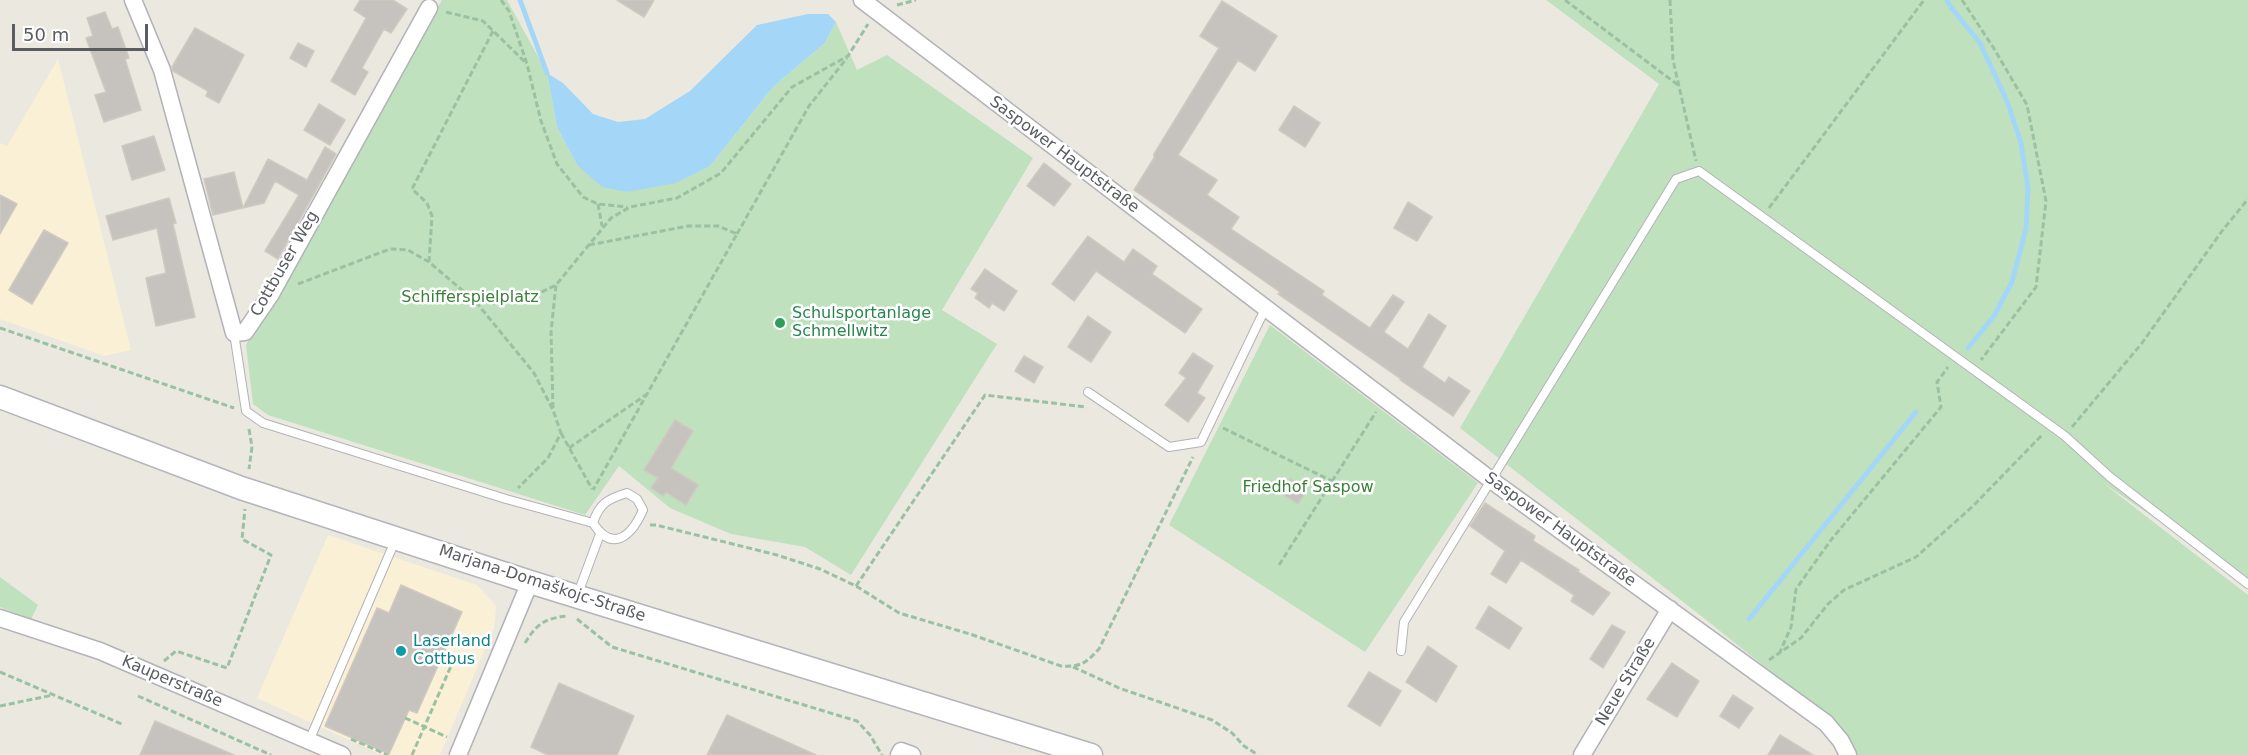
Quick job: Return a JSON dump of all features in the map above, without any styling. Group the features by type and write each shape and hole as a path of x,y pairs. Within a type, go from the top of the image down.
{"street":[{"name":"Cottbuser Weg","path":"133,0 162,70 234,333 245,332 271,294 429,8"},
{"name":"Saspower Hauptstraße","path":"862,0 880,5 1265,309 1491,480 1826,723 1841,741 1848,755"},
{"name":"Marjana-Domaškojc-Straße","path":"0,397 246,490 530,582 1091,755"},
{"path":"460,749 530,582"},
{"name":"Neue Straße","path":"1582,755 1670,609"},
{"name":"Kauperstraße","path":"0,618 100,651 342,755"},
{"path":"899,755 901,751 912,755"}],"lane":[{"path":"1401,651 1404,622 1676,179 1699,171 1954,358 2065,436 2110,477 2248,584"},
{"path":"1088,392 1169,447 1201,442 1265,309"},
{"path":"234,333 246,411 263,423 506,500 593,524 600,534 612,539 626,536 636,526 642,510 637,499 627,493 614,497 598,508 593,524"},
{"path":"576,596 600,534"},
{"path":"309,741 396,538"}],"path":[{"path":"501,0 509,11 527,64 541,121 557,164 584,197 598,204 630,207 677,198 721,173 792,87 848,56"},
{"path":"1565,0 1679,87"},
{"path":"1670,0 1673,60 1699,171"},
{"path":"1763,216 1924,0"},
{"path":"1962,0 1993,46 2027,105 2046,201 2036,287 1972,371"},
{"path":"271,294 390,249 408,250 429,262 476,302 534,373 553,410 561,433 593,490 809,106 848,56 880,5"},
{"path":"429,8 483,21 527,64"},
{"path":"429,262 432,216 427,203 412,189 493,31"},
{"path":"1752,669 1778,655 1801,638 1828,604 1844,590 1916,557 1973,506 2043,434 2065,436 2142,343 2248,200"},
{"path":"598,204 602,226"},
{"path":"476,302 523,301 556,285 589,246 602,226 630,207"},
{"path":"589,246 688,226 718,226 737,234"},
{"path":"553,410 551,332 556,285"},
{"path":"0,328 221,405 246,411 252,447 242,538 271,555 227,668 176,651 152,673"},
{"path":"1778,655 1791,627 1796,589 1831,540 1941,407 1937,382 1954,358"},
{"path":"569,448 648,393"},
{"path":"856,586 985,395 1111,409"},
{"path":"1279,566 1384,399"},
{"path":"1211,422 1332,481"},
{"path":"506,500 548,458 561,433"},
{"path":"1073,667 1087,662 1099,649 1201,442"},
{"path":"636,526 656,525 777,555 820,569 856,586 899,613 970,634 1061,666 1073,667 1119,688 1212,720 1233,733 1244,746 1258,755"},
{"path":"525,644 541,623 551,618 569,616 579,620 612,647 857,721 870,735 882,755"},
{"path":"412,755 451,666"},
{"path":"0,672 124,725"},
{"path":"0,706 55,695"},
{"path":"138,696 271,755"},
{"path":"405,718 424,726 460,749"}],"shaded area":[{"path":"58,59 131,350 104,356 0,319 0,143 7,146"},
{"path":"328,535 477,585 496,606 494,628 440,755 382,755 257,698"}],"green space":[{"name":"Schifferspielplatz","path":"442,0 507,0 547,73 557,127 577,165 710,166 773,87 825,43 836,22 857,70 887,55 1033,158 942,310 997,344 851,575 805,547 731,534 670,508 619,466 585,515 268,415 253,404 246,345"},
{"path":"1546,0 2248,0 2248,581 2103,483 2248,595 2248,755 1855,755 1830,719 1460,428 1659,84"},
{"name":"Friedhof Saspow","path":"1270,325 1478,483 1365,652 1169,525"},
{"path":"0,577 38,605 31,619 0,607"}],"water":[{"path":"808,14 828,14 836,22 825,43 773,87 710,166 676,183 627,192 602,187 577,165 557,127 547,73 563,83 593,114 618,122 645,119 690,91 757,25"}],"building":[{"path":"360,0 393,0 407,9 391,33 384,29 362,68 368,72 355,95 331,81 366,18 354,10"},
{"path":"617,0 654,0 644,17"},
{"path":"1222,1 1277,36 1255,71 1238,60 1178,155 1217,180 1207,195 1239,217 1231,229 1324,291 1322,295 1370,328 1393,295 1404,302 1384,332 1408,349 1429,314 1446,326 1422,367 1445,383 1449,377 1470,391 1453,416 1134,190 1219,48 1200,36"},
{"path":"105,12 112,29 118,27 129,58 125,59 141,110 104,122 95,95 106,92 86,38 93,36 87,18"},
{"path":"195,28 244,55 219,103 206,96 208,91 173,71 172,67"},
{"path":"298,43 314,51 306,67 290,58"},
{"path":"319,104 345,120 330,145 304,130"},
{"path":"1294,106 1320,123 1305,147 1279,130"},
{"path":"154,136 165,170 132,180 122,146"},
{"path":"325,147 336,154 278,259 265,251 299,195 275,181 264,203 243,208 268,159 307,180"},
{"path":"1044,163 1071,184 1054,206 1027,186"},
{"path":"234,172 243,208 213,215 204,179"},
{"path":"0,195 17,204 0,234"},
{"path":"169,198 195,317 156,326 146,278 166,273 157,228 113,240 106,216"},
{"path":"1408,202 1432,217 1417,241 1394,228"},
{"path":"44,230 68,243 32,304 9,290"},
{"path":"1088,236 1124,262 1133,249 1157,266 1152,274 1202,309 1185,333 1096,271 1074,301 1052,284"},
{"path":"985,269 1017,291 1004,311 992,303 989,308 975,298 978,293 971,289"},
{"path":"1088,316 1111,332 1091,362 1068,347"},
{"path":"1193,353 1213,366 1197,393 1205,398 1188,422 1165,405 1186,378 1179,373"},
{"path":"1024,356 1043,367 1034,383 1015,371"},
{"path":"675,420 693,431 671,468 698,485 686,505 666,492 663,496 651,488 658,478 644,470"},
{"path":"1290,479 1307,490 1298,504 1281,493"},
{"path":"1485,503 1535,536 1533,541 1610,593 1593,615 1571,601 1574,595 1521,560 1506,583 1491,574 1505,551 1470,526"},
{"name":"Laserland Cottbus","path":"401,585 462,612 417,713 409,710 389,754 325,726 377,608 389,613"},
{"path":"1489,606 1522,628 1509,649 1476,628"},
{"path":"1612,625 1625,632 1603,668 1590,659"},
{"path":"1428,646 1457,666 1436,702 1406,682"},
{"path":"1672,663 1699,681 1677,717 1647,699"},
{"path":"1369,672 1401,691 1380,726 1348,706"},
{"path":"559,683 634,716 617,755 548,755 531,747"},
{"path":"1733,695 1753,708 1739,728 1720,716"},
{"path":"727,715 816,755 707,755"},
{"path":"155,721 234,755 140,755"},
{"path":"1780,735 1813,755 1768,755"}],"waterway":[{"path":"520,0 547,73"},
{"path":"1947,0 1980,43 2007,101 2021,143 2028,188 2026,229 2012,282 1994,316 1968,348"},
{"path":"1749,619 1916,412"}],"place":[{"name":"Schulsportanlage Schmellwitz","path":"780,323"},
{"name":"Laserland Cottbus","path":"401,651"}]}
